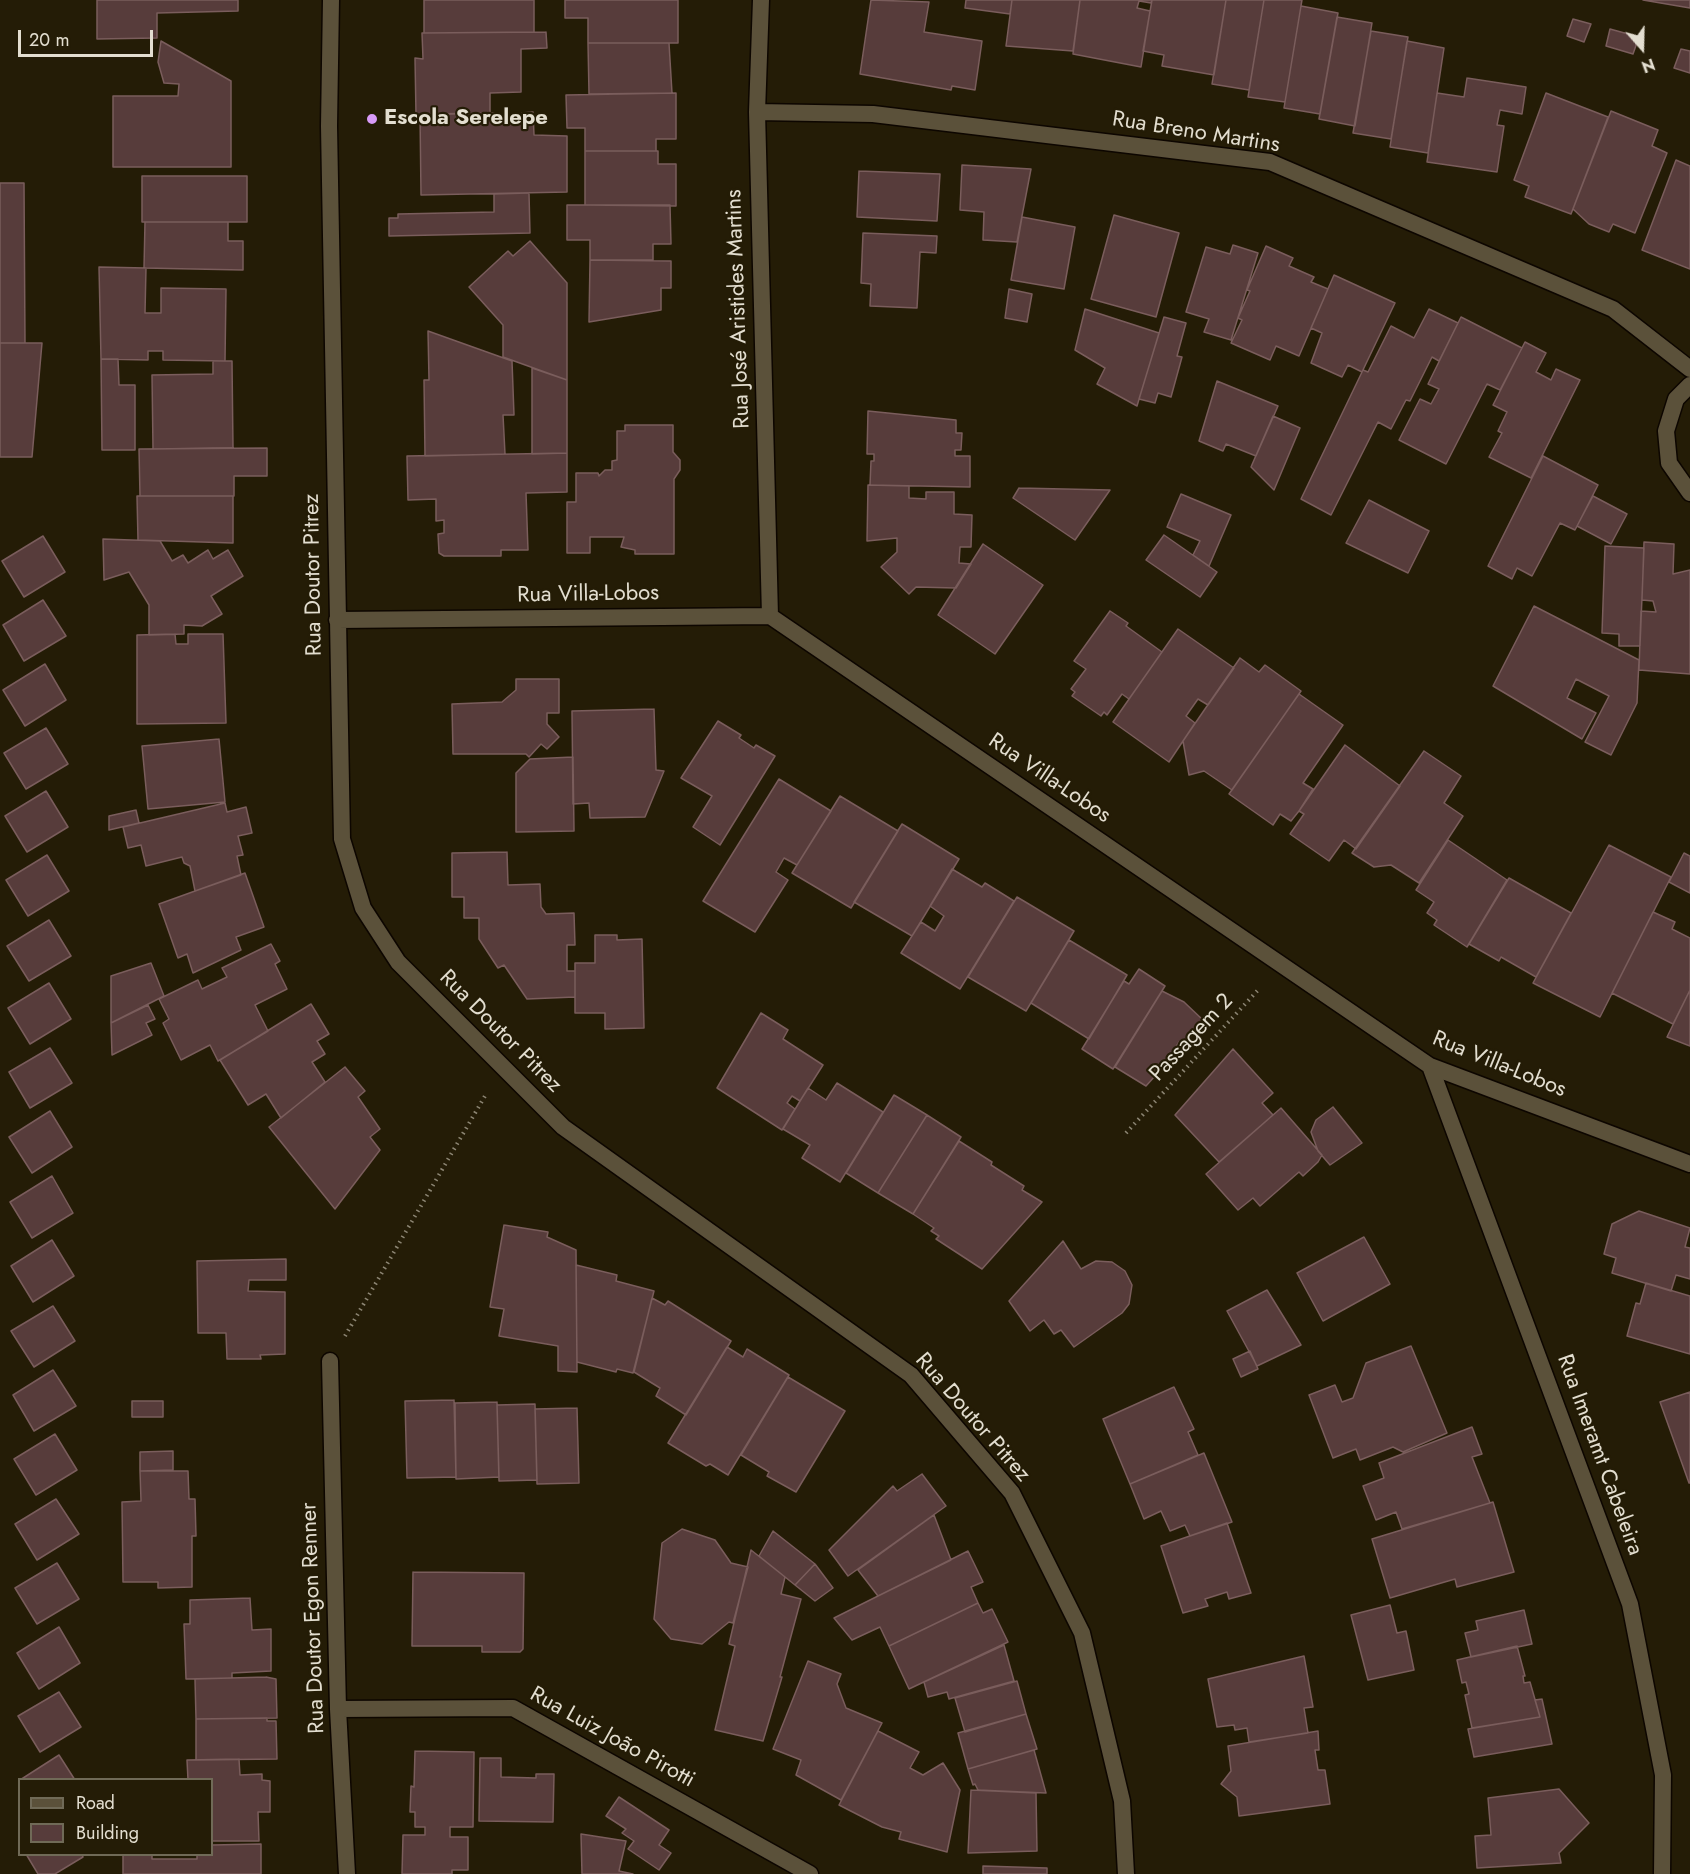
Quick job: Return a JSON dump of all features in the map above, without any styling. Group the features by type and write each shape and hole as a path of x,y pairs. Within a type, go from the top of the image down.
{"street":[{"name":"Rua Doutor Pitrez","path":"331,0 329,126 342,839 363,908 398,962 563,1127 911,1376 1012,1493 1082,1633 1122,1801 1126,1874"},
{"name":"Rua José Aristides Martins","path":"761,0 757,112 770,616"},
{"name":"Rua Breno Martins","path":"757,112 873,114 1270,162 1613,309 1690,369"},
{"path":"1690,385 1676,399 1666,431 1669,463 1690,493"},
{"name":"Rua Villa-Lobos","path":"337,620 770,616 1430,1066 1690,1164"},
{"name":"Rua Imeramt Cabeleira","path":"1430,1066 1630,1604 1663,1775 1662,1874"},
{"name":"Rua Doutor Egon Renner","path":"330,1361 338,1709 347,1874"},
{"name":"Rua Luiz João Pirotti","path":"338,1709 513,1708 810,1874"}],"path":[{"name":"Passagem 2","path":"1126,1133 1282,965"},
{"path":"330,1361 502,1067"}],"building":[{"path":"97,0 238,0 238,11 157,13 157,38 97,39"},
{"path":"424,0 534,0 534,32 424,33"},
{"path":"565,0 678,0 678,43 588,43 588,18 565,18"},
{"path":"871,0 929,2 924,32 982,41 975,90 952,86 951,90 860,74"},
{"path":"966,0 1012,0 1010,14 965,8"},
{"path":"1012,0 1080,0 1073,51 1006,46"},
{"path":"1080,0 1152,0 1151,3 1139,1 1137,8 1150,11 1141,67 1073,54"},
{"path":"1152,0 1226,0 1214,75 1162,66 1164,55 1143,51"},
{"path":"1226,0 1264,0 1249,90 1212,84"},
{"path":"1264,0 1302,0 1285,102 1248,97"},
{"path":"1643,0 1690,0 1690,8"},
{"path":"1301,6 1338,13 1320,114 1284,108"},
{"path":"1337,17 1372,23 1355,126 1319,119"},
{"path":"1573,19 1591,24 1584,42 1567,36"},
{"path":"1610,29 1639,37 1633,54 1606,46"},
{"path":"1371,31 1408,37 1391,139 1353,133"},
{"path":"546,32 547,48 521,49 521,92 490,93 490,113 416,115 415,58 423,59 422,33"},
{"path":"161,41 231,81 231,167 113,167 113,96 178,96 179,84 164,83 158,62"},
{"path":"1407,41 1444,48 1428,153 1390,147"},
{"path":"588,43 669,43 672,93 589,94"},
{"path":"1681,49 1690,51 1690,73 1674,68"},
{"path":"1467,78 1526,87 1522,114 1500,110 1497,125 1504,126 1497,172 1427,162 1437,93 1464,97"},
{"path":"676,93 676,139 656,139 656,151 585,151 585,128 567,128 566,95"},
{"path":"1546,93 1608,117 1571,214 1525,197 1529,186 1514,180"},
{"path":"1611,111 1658,130 1652,146 1667,153 1635,233 1613,224 1609,232 1589,224 1573,209"},
{"path":"533,112 534,135 567,136 567,192 421,195 420,114 499,113 499,122 522,122 522,113"},
{"path":"585,151 658,151 658,164 676,164 676,206 585,205"},
{"path":"1676,160 1690,166 1690,269 1642,250"},
{"path":"962,165 1031,169 1017,242 983,240 984,212 960,210"},
{"path":"859,171 940,174 937,221 857,217"},
{"path":"142,176 247,176 247,222 142,222"},
{"path":"0,183 24,183 25,343 0,343"},
{"path":"529,193 530,233 389,236 389,218 398,218 398,214 494,212 494,194"},
{"path":"567,205 670,205 671,244 653,244 653,260 590,260 590,240 567,240"},
{"path":"1114,215 1179,233 1156,317 1091,299"},
{"path":"1022,217 1075,227 1064,289 1011,280"},
{"path":"145,222 228,222 228,241 243,241 243,270 144,268"},
{"path":"863,233 937,236 936,253 920,252 917,308 870,306 871,284 861,283"},
{"path":"530,241 567,283 567,380 503,357 503,325 469,287 508,251 513,256"},
{"path":"1233,245 1258,253 1231,340 1204,332 1209,319 1186,312 1206,247 1230,254"},
{"path":"1266,246 1293,258 1289,266 1314,277 1311,282 1328,289 1299,356 1276,346 1270,360 1231,343 1242,320 1238,318 1250,291 1247,290"},
{"path":"590,260 671,261 671,288 661,288 661,310 589,322"},
{"path":"99,267 146,268 145,313 161,313 161,288 226,289 225,361 163,360 163,351 148,351 148,360 101,359"},
{"path":"1334,275 1395,303 1362,372 1348,365 1342,377 1311,363 1322,333 1311,328"},
{"path":"1009,289 1032,294 1027,322 1005,318"},
{"path":"1085,309 1159,333 1137,406 1097,384 1105,368 1075,350"},
{"path":"1429,309 1458,323 1439,361 1432,357 1410,401 1406,400 1391,429 1378,422 1331,515 1301,499 1363,370 1368,372 1391,326 1414,338"},
{"path":"1164,317 1186,323 1177,356 1182,357 1171,397 1158,393 1155,403 1139,399"},
{"path":"1461,317 1522,348 1500,390 1487,384 1446,464 1399,440 1420,399 1431,404 1439,389 1428,384"},
{"path":"428,331 512,361 514,415 503,415 505,454 425,456 424,380 429,380"},
{"path":"1525,342 1546,353 1536,372 1551,380 1556,369 1580,380 1531,478 1489,457 1502,433 1498,431 1507,412 1493,405"},
{"path":"0,343 42,343 32,457 0,457"},
{"path":"101,359 118,359 119,385 135,385 135,450 102,450"},
{"path":"213,361 232,361 233,448 153,449 152,375 213,374"},
{"path":"532,368 567,380 567,453 532,454"},
{"path":"1217,381 1278,406 1256,456 1226,444 1223,451 1199,441"},
{"path":"868,411 956,420 956,433 962,433 961,450 955,450 955,456 970,456 970,487 870,485 871,461 874,461 874,454 867,454"},
{"path":"1273,416 1300,428 1274,490 1251,467"},
{"path":"625,425 673,425 673,452 680,460 680,470 674,479 674,554 635,554 635,550 621,547 624,537 590,537 590,553 567,553 567,502 576,502 576,473 598,473 599,476 605,470 612,470 612,461 617,460 617,431 625,431"},
{"path":"267,448 267,476 234,476 234,496 140,496 139,449"},
{"path":"567,453 567,492 526,493 528,550 501,550 501,556 444,556 439,553 438,534 444,533 444,520 436,521 436,499 408,500 407,456"},
{"path":"1543,456 1598,485 1575,530 1560,523 1532,576 1517,568 1512,579 1488,566"},
{"path":"868,485 909,486 909,498 926,499 926,492 954,492 954,514 972,515 971,547 960,547 959,563 971,564 956,588 916,587 909,594 881,567 897,552 897,538 867,541"},
{"path":"1019,488 1110,490 1075,540 1013,498"},
{"path":"1181,494 1231,515 1209,566 1193,555 1200,541 1167,527"},
{"path":"137,496 233,496 233,543 138,540"},
{"path":"1593,496 1627,514 1611,544 1577,526"},
{"path":"1369,500 1429,531 1408,573 1346,543"},
{"path":"1164,535 1217,572 1200,597 1146,560"},
{"path":"43,536 65,572 24,597 2,561"},
{"path":"103,539 160,541 172,561 183,555 188,563 208,550 213,559 228,550 243,576 211,596 222,614 202,626 184,625 184,634 149,635 149,605 129,572 104,580"},
{"path":"1644,542 1674,544 1673,574 1690,570 1690,674 1639,670 1641,611 1656,612 1653,601 1642,600"},
{"path":"983,544 1043,585 995,654 938,615"},
{"path":"1605,546 1644,548 1640,646 1619,646 1619,634 1602,633"},
{"path":"43,600 66,636 24,661 3,625"},
{"path":"1534,606 1639,660 1637,703 1611,755 1585,742 1609,696 1576,679 1567,698 1596,713 1582,739 1493,686"},
{"path":"1110,611 1128,623 1126,626 1162,652 1129,699 1122,694 1107,715 1104,712 1101,716 1072,696 1075,692 1071,689 1086,669 1074,661"},
{"path":"1178,629 1234,668 1208,705 1198,699 1186,716 1195,723 1169,762 1113,722"},
{"path":"175,634 176,644 188,644 188,634 223,634 226,723 137,724 137,635"},
{"path":"1240,658 1259,672 1265,665 1301,691 1232,790 1204,771 1189,775 1183,741"},
{"path":"45,664 66,700 25,726 3,690"},
{"path":"516,679 559,679 559,713 547,713 547,724 559,737 547,749 541,744 529,757 526,754 453,754 452,704 502,702 516,690"},
{"path":"1299,694 1343,725 1303,783 1313,789 1299,811 1291,821 1280,814 1273,825 1229,794"},
{"path":"654,709 656,770 664,771 645,817 590,818 589,803 573,804 572,711"},
{"path":"718,721 741,735 739,738 754,748 756,745 775,756 720,845 693,827 712,796 681,778"},
{"path":"46,728 68,764 26,789 4,753"},
{"path":"219,739 225,802 148,809 142,746"},
{"path":"1345,745 1400,786 1356,849 1344,840 1329,861 1290,834 1304,814 1299,811"},
{"path":"1424,751 1461,776 1444,803 1463,816 1419,883 1391,865 1374,867 1352,853"},
{"path":"573,757 574,831 516,832 516,773 530,759"},
{"path":"779,779 831,811 797,865 784,858 776,872 788,880 755,932 703,901"},
{"path":"46,791 68,827 27,852 5,816"},
{"path":"840,796 898,831 851,908 792,873"},
{"path":"225,803 227,812 246,807 252,833 238,836 243,855 237,856 241,875 195,891 190,866 184,863 182,857 146,866 141,845 128,848 123,827"},
{"path":"136,810 139,823 109,830 109,816"},
{"path":"902,824 959,859 912,936 854,902"},
{"path":"1448,840 1507,880 1467,947 1434,925 1437,920 1427,913 1434,902 1416,890"},
{"path":"1609,845 1671,877 1600,1017 1533,983"},
{"path":"507,852 508,885 540,884 541,907 546,914 574,913 575,945 567,945 567,971 575,971 575,997 527,999 504,965 498,968 479,939 479,918 464,918 464,897 452,897 452,853"},
{"path":"1684,853 1690,856 1690,893 1669,882"},
{"path":"47,855 69,891 28,916 6,880"},
{"path":"952,869 982,887 985,883 1014,901 960,989 901,953 921,922 935,931 944,916 930,906"},
{"path":"245,873 264,927 236,937 241,950 193,973 187,954 178,958 159,904"},
{"path":"1509,878 1571,913 1536,977 1501,957 1499,961 1469,944"},
{"path":"1017,897 1074,931 1026,1011 968,977"},
{"path":"1653,912 1675,922 1672,929 1690,938 1690,990 1673,1024 1612,993"},
{"path":"49,920 71,956 29,981 7,946"},
{"path":"595,935 617,935 617,940 642,939 644,1028 605,1029 605,1013 575,1013 575,963 595,963"},
{"path":"1069,940 1127,975 1089,1039 1031,1003"},
{"path":"271,944 280,961 275,964 287,989 255,1005 268,1031 218,1061 210,1045 181,1060 163,1023 169,1019 159,999 198,980 202,989 227,977 222,968"},
{"path":"151,963 164,996 111,1023 111,976"},
{"path":"1139,969 1165,986 1113,1069 1082,1049 1124,981 1129,984"},
{"path":"49,983 71,1019 30,1044 8,1008"},
{"path":"1690,990 1690,1046 1667,1037"},
{"path":"1162,991 1184,1002 1204,1021 1184,1044 1179,1042 1164,1066 1146,1086 1115,1067"},
{"path":"311,1004 329,1034 317,1041 325,1054 312,1062 325,1082 281,1118 266,1094 248,1105 220,1060"},
{"path":"148,1005 155,1019 146,1023 152,1035 112,1055 111,1023"},
{"path":"761,1013 788,1030 783,1039 823,1065 800,1101 792,1096 787,1103 795,1109 782,1130 717,1088"},
{"path":"50,1048 72,1083 30,1108 9,1072"},
{"path":"1233,1049 1273,1093 1262,1103 1273,1115 1219,1162 1175,1115"},
{"path":"345,1067 365,1091 358,1097 380,1129 370,1137 380,1150 335,1209 269,1127"},
{"path":"837,1083 883,1112 840,1182 802,1158 810,1145 783,1129 808,1088 826,1100"},
{"path":"894,1095 927,1115 878,1193 846,1173"},
{"path":"1333,1107 1362,1143 1330,1165 1318,1151 1311,1132 1316,1120"},
{"path":"1281,1108 1322,1155 1303,1176 1299,1172 1260,1206 1253,1198 1238,1210 1206,1174"},
{"path":"50,1111 72,1147 32,1173 9,1137"},
{"path":"927,1115 961,1137 913,1214 878,1193"},
{"path":"959,1141 992,1162 991,1165 1024,1186 1022,1190 1042,1202 982,1269 936,1239 939,1236 931,1231 934,1228 913,1214"},
{"path":"52,1176 73,1213 32,1238 10,1202"},
{"path":"1639,1211 1690,1228 1685,1247 1690,1248 1690,1279 1676,1275 1671,1291 1612,1273 1616,1258 1604,1254 1612,1224"},
{"path":"504,1225 548,1232 547,1237 576,1250 577,1372 558,1371 558,1346 499,1336 504,1309 490,1307"},
{"path":"1364,1237 1390,1284 1323,1321 1297,1273"},
{"path":"52,1240 74,1276 33,1302 11,1266"},
{"path":"1063,1241 1081,1269 1096,1261 1112,1262 1125,1271 1132,1285 1129,1304 1122,1313 1074,1347 1061,1330 1054,1334 1044,1320 1030,1331 1009,1301"},
{"path":"286,1259 286,1280 249,1280 248,1291 285,1292 285,1354 260,1355 261,1359 227,1359 226,1333 198,1333 197,1261"},
{"path":"576,1265 617,1275 616,1281 654,1291 633,1373 617,1369 616,1372 577,1362"},
{"path":"1646,1283 1690,1296 1690,1354 1627,1336 1636,1303 1640,1304"},
{"path":"1267,1290 1301,1345 1257,1366 1227,1311"},
{"path":"652,1298 665,1305 668,1301 731,1341 686,1415 656,1396 660,1388 634,1372"},
{"path":"53,1306 75,1341 34,1367 11,1331"},
{"path":"1411,1346 1447,1433 1403,1452 1393,1447 1360,1460 1356,1449 1333,1458 1309,1395 1335,1385 1342,1402 1353,1398 1366,1363"},
{"path":"727,1347 743,1357 747,1349 789,1375 728,1475 710,1464 706,1466 668,1443"},
{"path":"1250,1351 1258,1369 1241,1377 1233,1359"},
{"path":"53,1370 76,1406 34,1431 13,1395"},
{"path":"788,1377 845,1411 796,1492 767,1476 769,1472 741,1455"},
{"path":"1174,1387 1194,1429 1188,1432 1198,1455 1130,1484 1103,1419"},
{"path":"1690,1392 1690,1483 1689,1483 1660,1402"},
{"path":"454,1400 456,1477 407,1478 405,1401"},
{"path":"132,1401 163,1401 163,1417 132,1417"},
{"path":"497,1402 499,1477 456,1479 455,1403"},
{"path":"535,1404 537,1480 499,1481 497,1405"},
{"path":"577,1408 579,1483 537,1484 535,1409"},
{"path":"1472,1427 1482,1454 1472,1457 1490,1503 1402,1529 1396,1512 1376,1520 1363,1486 1384,1478 1379,1463"},
{"path":"55,1434 77,1470 36,1495 14,1459"},
{"path":"173,1451 173,1470 140,1471 140,1452"},
{"path":"1204,1453 1232,1522 1190,1536 1185,1525 1170,1531 1161,1511 1144,1519 1130,1484"},
{"path":"140,1471 188,1471 189,1499 195,1499 196,1536 192,1536 192,1587 158,1588 158,1582 123,1582 122,1502 141,1501"},
{"path":"922,1474 946,1506 848,1576 829,1550 893,1486 897,1491"},
{"path":"56,1499 79,1534 37,1560 15,1524"},
{"path":"1493,1502 1514,1572 1457,1587 1455,1579 1390,1598 1372,1539"},
{"path":"934,1515 951,1560 878,1596 858,1570"},
{"path":"1227,1523 1251,1593 1229,1599 1227,1592 1205,1599 1208,1606 1183,1613 1161,1546"},
{"path":"682,1529 715,1540 731,1563 748,1567 733,1623 729,1622 702,1644 671,1639 654,1619 662,1543"},
{"path":"773,1531 815,1564 795,1585 759,1556"},
{"path":"751,1550 785,1577 781,1594 801,1599 780,1677 782,1677 763,1741 715,1730 735,1646 729,1644"},
{"path":"968,1551 983,1582 971,1587 978,1603 889,1646 880,1627 852,1640 834,1618"},
{"path":"57,1563 79,1599 37,1624 15,1588"},
{"path":"815,1564 833,1588 815,1601 795,1585"},
{"path":"413,1572 524,1573 523,1649 520,1652 482,1652 482,1646 412,1646"},
{"path":"250,1598 252,1630 271,1629 271,1671 232,1673 232,1678 186,1679 184,1624 190,1624 190,1600"},
{"path":"978,1603 983,1613 992,1609 1008,1642 909,1689 889,1646"},
{"path":"1390,1605 1397,1633 1406,1631 1414,1670 1368,1680 1351,1615"},
{"path":"1524,1610 1532,1644 1471,1657 1465,1633 1478,1630 1476,1621"},
{"path":"59,1627 80,1663 39,1689 17,1653"},
{"path":"1004,1645 1014,1681 949,1699 947,1692 928,1697 924,1682"},
{"path":"1517,1646 1525,1676 1523,1676 1524,1683 1530,1682 1540,1717 1472,1728 1465,1695 1469,1694 1466,1682 1462,1683 1457,1660"},
{"path":"1304,1656 1313,1707 1304,1708 1308,1733 1249,1742 1247,1728 1235,1730 1234,1725 1217,1727 1208,1679"},
{"path":"808,1661 841,1674 837,1684 846,1708 882,1723 841,1800 796,1775 801,1760 773,1749"},
{"path":"266,1677 276,1679 277,1718 196,1719 195,1679"},
{"path":"1017,1681 1026,1714 965,1732 955,1698"},
{"path":"59,1692 81,1727 40,1752 18,1716"},
{"path":"1542,1699 1552,1744 1474,1757 1468,1729 1540,1717 1535,1700"},
{"path":"1026,1714 1037,1749 968,1769 958,1733"},
{"path":"267,1718 267,1721 276,1721 277,1759 196,1760 196,1719"},
{"path":"878,1731 919,1752 910,1768 923,1775 943,1763 960,1790 947,1852 899,1839 901,1832 882,1827 839,1805"},
{"path":"1318,1731 1319,1750 1315,1750 1318,1770 1325,1770 1330,1804 1239,1816 1237,1797 1221,1784 1231,1771 1228,1746"},
{"path":"1034,1750 1046,1793 978,1790 975,1784 973,1785 968,1769"},
{"path":"415,1751 474,1752 473,1827 450,1827 450,1837 468,1837 468,1870 452,1870 452,1874 402,1874 403,1835 425,1835 425,1827 415,1827 415,1812 410,1812 411,1786 414,1787"},
{"path":"59,1755 74,1778 23,1778"},
{"path":"480,1758 501,1758 501,1777 536,1778 536,1774 554,1774 553,1822 479,1821"},
{"path":"239,1759 240,1775 262,1774 262,1780 270,1781 270,1812 258,1812 259,1841 213,1841 213,1778 188,1778 187,1760"},
{"path":"1559,1789 1589,1823 1559,1853 1561,1863 1477,1868 1475,1836 1491,1835 1488,1798"},
{"path":"971,1790 1036,1793 1037,1851 968,1853"},
{"path":"619,1797 669,1830 659,1845 671,1853 659,1870 628,1849 634,1841 622,1833 626,1829 606,1816"},
{"path":"581,1834 626,1841 619,1871 633,1874 582,1874"},
{"path":"261,1844 261,1874 123,1874 123,1856 152,1856 152,1859 197,1859 197,1856 213,1856 213,1845"},
{"path":"27,1856 83,1856 55,1874 38,1874"},
{"path":"983,1866 1047,1868 1047,1874 983,1874"}],"place":[{"name":"Escola Serelepe","path":"372,119"}]}
